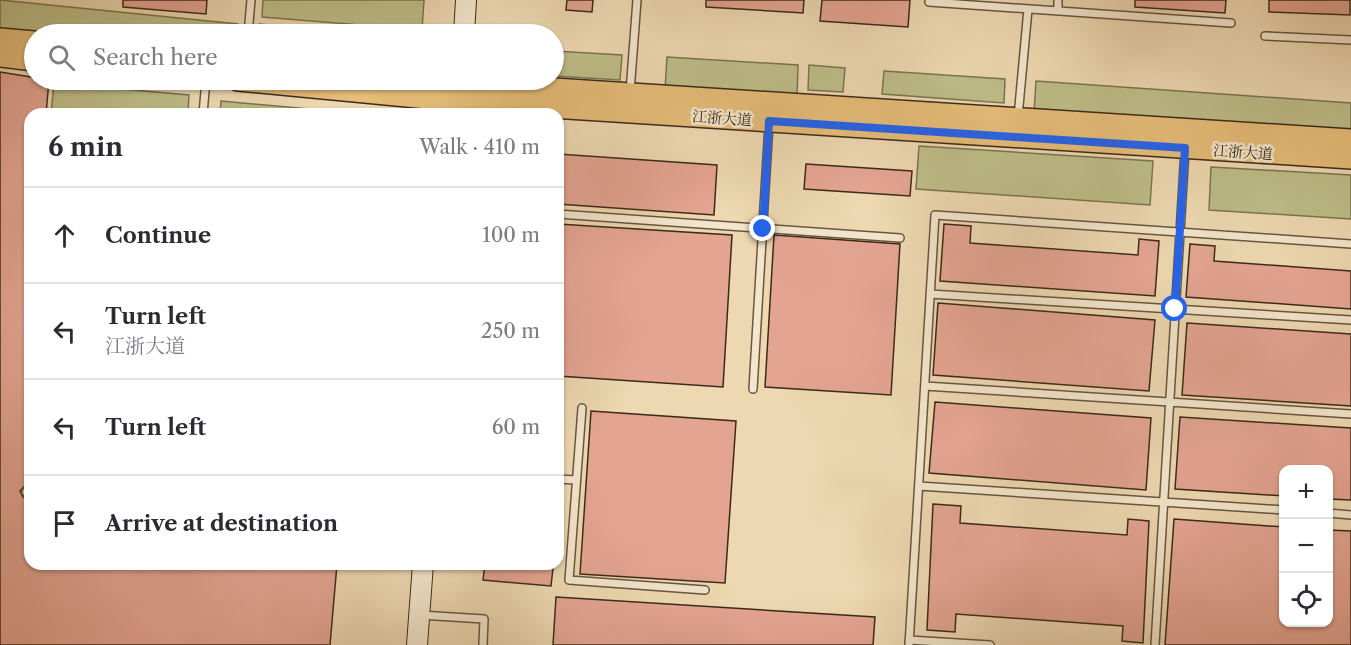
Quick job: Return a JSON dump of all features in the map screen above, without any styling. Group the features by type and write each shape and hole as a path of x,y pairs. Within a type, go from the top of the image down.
{"main road":[{"path":"465,24 466,0"},
{"path":"0,39 24,41"},
{"path":"0,56 24,59"},
{"name":"江浙大道","path":"385,90 1185,139 1351,140"},
{"name":"江浙大道","path":"444,90 459,95 630,95 770,112 1018,119 1351,158"},
{"path":"417,645 423,570"}],"lane":[{"path":"249,24 251,0"},
{"path":"630,95 637,0"},
{"path":"1058,11 1059,0"},
{"path":"929,2 1231,23"},
{"path":"1018,119 1028,9"},
{"path":"1265,36 1351,40"},
{"path":"204,108 205,90"},
{"path":"753,389 770,112"},
{"path":"1155,645 1185,139"},
{"path":"564,214 900,238"},
{"path":"990,645 909,643 935,216 1351,244"},
{"path":"930,294 1351,320"},
{"path":"925,386 1351,414"},
{"path":"582,408 569,580 705,590"},
{"path":"564,479 576,480"},
{"path":"919,486 1279,510"},
{"path":"1333,513 1351,514"},
{"path":"420,615 484,619 483,645"}],"green space":[{"path":"0,0 238,24 24,24 24,33 0,33"},
{"path":"263,0 424,0 422,24 348,24 262,17"},
{"path":"564,52 622,55 620,80 564,77"},
{"path":"667,57 798,65 797,97 665,90"},
{"path":"809,65 845,68 843,92 808,90"},
{"path":"884,71 1005,79 1004,103 882,94"},
{"path":"1036,81 1351,103 1351,135 1034,113"},
{"path":"53,90 133,90 189,95 188,108 52,108"},
{"path":"221,101 299,108 220,108"},
{"path":"919,146 1153,161 1150,205 916,189"},
{"path":"1211,167 1351,175 1351,219 1209,210"}],"building":[{"path":"123,0 207,0 206,14 123,7"},
{"path":"567,0 593,0 592,12 566,10"},
{"path":"706,0 804,0 803,13 706,7"},
{"path":"822,0 910,0 908,27 820,21"},
{"path":"1135,0 1226,0 1225,13 1135,7"},
{"path":"1269,0 1350,0 1350,15 1269,12"},
{"path":"0,72 24,76 24,90 48,90 47,108 24,108 24,487 20,491 24,497 24,570 336,570 330,645 0,645"},
{"path":"564,154 717,165 714,215 564,204"},
{"path":"806,164 912,171 910,196 804,189"},
{"path":"564,224 732,235 723,387 564,376"},
{"path":"944,224 971,226 970,243 1138,255 1139,239 1159,241 1155,296 940,281"},
{"path":"774,235 900,244 891,395 765,387"},
{"path":"1190,244 1215,246 1214,261 1351,271 1351,309 1186,297"},
{"path":"938,303 1155,320 1149,391 933,375"},
{"path":"1187,323 1351,334 1351,406 1182,395"},
{"path":"935,402 1151,418 1146,490 929,473"},
{"path":"591,411 736,421 725,583 580,574"},
{"path":"1180,417 1351,428 1351,500 1333,499 1333,465 1279,465 1279,496 1175,489"},
{"path":"933,504 961,506 960,523 1127,535 1128,519 1149,521 1143,643 1122,641 1123,626 956,614 955,632 927,630"},
{"path":"1174,519 1279,527 1279,627 1333,627 1333,530 1351,531 1351,645 1165,645"},
{"path":"484,570 553,570 551,586 483,580"},
{"path":"556,597 875,617 873,645 553,645"}],"route":[{"path":"763,229 769,121 1185,148 1175,309"}]}
